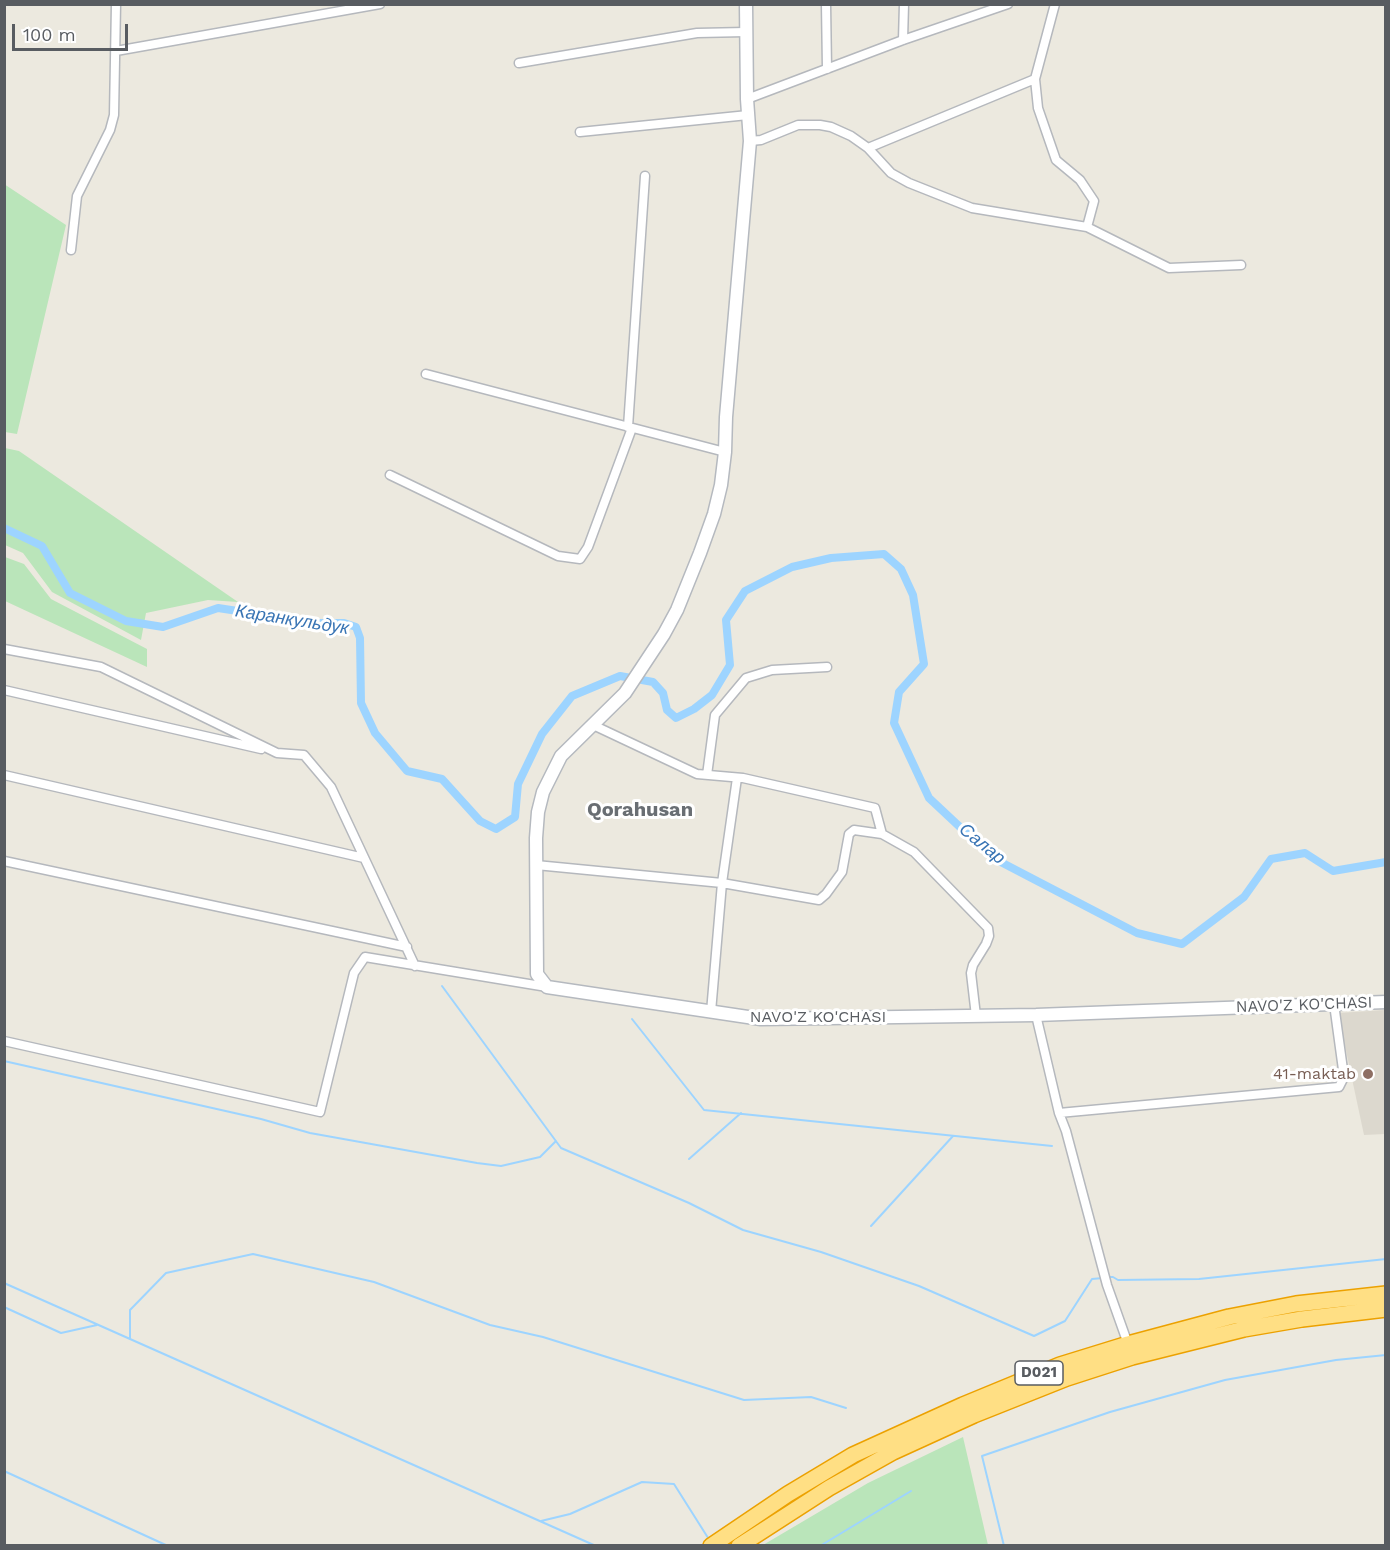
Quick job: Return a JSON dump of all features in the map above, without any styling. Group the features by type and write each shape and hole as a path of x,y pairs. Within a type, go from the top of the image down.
{"highway":[{"name":"D021","path":"717,1541 820,1474 863,1450 1028,1377 1128,1344 1230,1317 1296,1304 1386,1293"},
{"name":"D021","path":"739,1545 829,1488 893,1452 1066,1378 1132,1357 1244,1329 1302,1319 1386,1309"}],"street":[{"path":"71,250 77,196 110,130 114,115 116,4"},
{"path":"116,51 380,4"},
{"path":"547,987 537,974 536,838 538,812 543,792 561,756 625,693 677,610 714,514 721,485 726,452 726,417 750,141 746,4"},
{"path":"826,4 827,69"},
{"path":"903,40 904,4"},
{"path":"747,99 903,40 1008,4"},
{"path":"1055,4 1035,79 1038,108 1056,160 1080,180 1094,201 1087,228"},
{"path":"519,63 697,33 747,32"},
{"path":"868,148 1035,79"},
{"path":"580,132 748,115"},
{"path":"750,141 761,140 798,125 819,124 840,131 868,148 891,173 909,183 972,208 1087,228 1169,268 1241,265"},
{"path":"390,475 558,556 580,559 588,547 630,428 645,176"},
{"path":"426,374 726,452"},
{"path":"4,649 101,667 277,753"},
{"path":"707,775 715,715 746,678 772,670 827,667"},
{"path":"4,690 277,753 304,755 331,787 416,966"},
{"path":"592,725 697,774 737,778 870,805 877,812 879,830 882,834"},
{"path":"4,776 364,858"},
{"path":"711,1012 722,884 737,778"},
{"path":"536,866 722,884 819,900 842,872 849,834 854,830 882,834 914,852 988,928 989,936 986,944 973,965 971,973 976,1016"},
{"path":"4,861 407,947"},
{"path":"4,1041 320,1112 354,973 365,957 547,987"},
{"path":"525,984 537,974"},
{"name":"NAVO'Z KO'CHASI","path":"547,987 761,1020 1036,1015 1386,1002"},
{"path":"1059,1113 1339,1088 1344,1077 1334,1004"},
{"path":"1036,1015 1059,1113 1066,1131 1107,1285 1128,1344"}],"shaded area":[{"name":"41-maktab","path":"1385,1010 1385,1134 1364,1135 1338,1013"}],"green space":[{"path":"4,184 66,225 17,434 5,432"},
{"path":"5,448 19,451 238,602 208,600 146,613 141,640 52,592 23,553 5,545"},
{"path":"5,557 24,564 51,599 147,649 147,667 5,601"},
{"path":"963,1437 988,1545 763,1545 868,1483"}],"waterway":[{"name":"Каранкульдук","path":"4,528 42,546 70,593 126,621 163,627 218,608 317,623 344,623 356,627 360,638 361,703 375,733 407,771 442,779 480,821 496,829 515,817 518,784 542,734 572,696 620,676 653,682 663,693 667,710 676,718 694,709 712,695 730,665 726,620 745,591 792,567 831,558 884,554 901,569 913,595 924,664 899,692 894,723 929,798 993,858 1137,933 1182,944 1244,897 1271,859 1305,853 1333,871 1386,862"},
{"path":"442,986 561,1148 689,1203 743,1230 821,1252 919,1286 1034,1336 1065,1321 1092,1279 1103,1278"},
{"path":"632,1019 704,1110 1052,1146"},
{"path":"4,1061 261,1119 310,1133 477,1163 501,1166 540,1157 556,1141"},
{"path":"689,1159 741,1113"},
{"path":"871,1226 953,1136"},
{"path":"130,1339 130,1310 166,1273 253,1254 374,1282 490,1325 543,1337 744,1400 811,1397 846,1408"},
{"path":"1108,1277 1118,1280 1199,1279 1386,1259"},
{"path":"4,1283 596,1546"},
{"path":"4,1307 61,1333 97,1325"},
{"path":"1004,1546 982,1456 1110,1412 1225,1380 1336,1360 1386,1355"},
{"path":"4,1471 168,1546"},
{"path":"541,1521 570,1514 642,1482 674,1484 710,1541"},
{"path":"820,1546 911,1491"}],"place":[{"name":"41-maktab","path":"1368,1074"}],"district":[{"name":"Qorahusan","path":"640,810"}],"water label":[{"name":"Салар","path":"982,844"}]}
